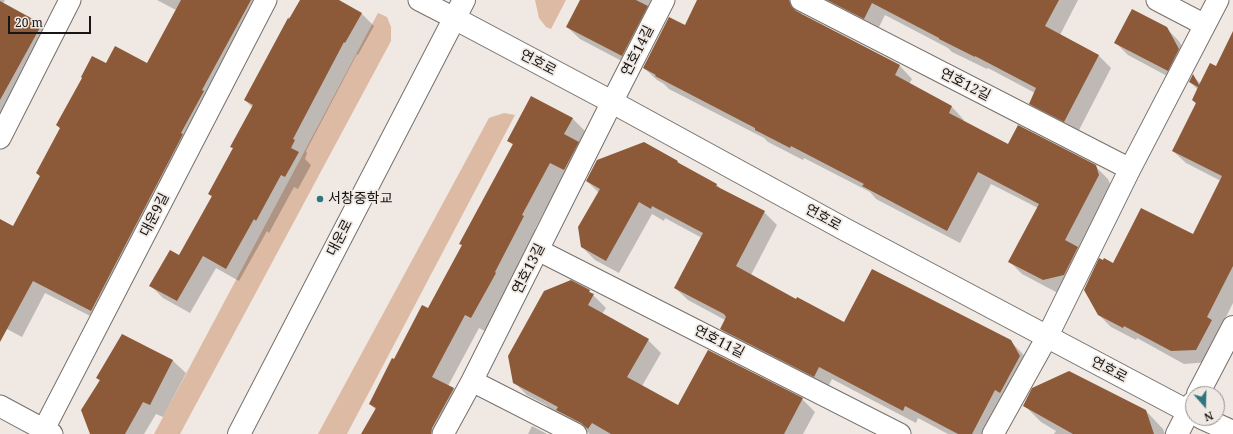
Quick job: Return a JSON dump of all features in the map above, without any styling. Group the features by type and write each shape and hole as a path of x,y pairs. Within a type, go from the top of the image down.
{"street":[{"path":"0,138 70,0"},
{"name":"대운9길","path":"0,406 48,432 266,0"},
{"path":"419,0 459,9"},
{"name":"연호14길","path":"612,102 664,0"},
{"name":"연호12길","path":"801,0 1130,169"},
{"path":"1157,0 1205,25"},
{"path":"993,434 1047,337 1130,169 1218,0"},
{"name":"연호로","path":"459,9 612,102 839,226 1047,337 1185,403"},
{"name":"대운로","path":"239,434 459,9"},
{"name":"연호13길","path":"443,434 472,381 612,102"},
{"name":"연호11길","path":"538,250 900,434"},
{"path":"1205,386 1233,326"},
{"path":"472,381 576,434"},
{"path":"1177,434 1185,422"},
{"name":"연호로","path":"1224,426 1233,432"}],"shaded area":[{"path":"535,0 566,0 551,29 546,27 539,18"},
{"path":"378,13 387,17 391,27 391,41 180,434 154,434"},
{"path":"504,113 515,115 347,434 318,434 489,118"}],"building":[{"path":"181,0 251,0 202,90 204,91 181,133 183,134 91,311 33,281 0,342 0,219 13,226 40,176 36,173 60,128 56,125 82,78 81,77 92,56 106,63 115,46 147,63"},
{"path":"300,0 339,0 362,13 345,43 344,42 293,139 295,140 291,148 299,152 285,177 281,175 256,221 254,219 226,269 203,256 177,301 149,286 170,250 179,255 212,196 208,194 233,148 230,147 253,105 244,100 288,18 289,19"},
{"path":"580,0 636,0 648,6 622,56 566,27"},
{"path":"697,0 789,0 791,6 796,11 900,65 895,75 952,106 949,113 1008,144 1018,125 1096,165 1099,175 1065,240 1078,247 1064,275 1043,280 1008,262 1039,204 978,172 947,231 862,186 864,184 791,146 790,148 755,130 755,128 655,76 656,75 643,68 669,17 685,25"},
{"path":"827,0 1059,0 1045,26 1099,55 1064,122 1029,104 1036,88 975,56 939,39 872,3 864,19"},
{"path":"0,1 42,24 0,100"},
{"path":"1132,9 1167,27 1179,49 1168,71 1114,43"},
{"path":"1233,31 1233,266 1207,317 1212,320 1196,350 1171,351 1124,326 1123,328 1098,315 1084,290 1099,258 1103,260 1104,258 1113,263 1141,208 1193,234 1222,176 1172,151 1196,103 1192,100 1198,87 1189,82 1193,74 1199,85 1210,63 1216,66"},
{"path":"531,96 573,118 564,134 579,142 564,170 550,163 522,215 524,216 495,272 496,273 471,318 465,315 432,377 454,388 432,428 431,434 361,434 376,408 369,404 392,358 394,359 422,305 428,308 462,245 459,244 513,144 507,141"},
{"path":"644,142 717,184 716,186 765,211 736,266 796,299 797,297 844,322 872,269 1011,340 1020,356 1000,393 995,390 972,434 958,434 905,406 903,411 819,367 814,377 720,329 726,317 724,314 674,288 703,233 652,206 651,209 639,202 606,261 581,247 578,227 600,189 586,181 597,160"},
{"path":"571,280 590,290 589,292 594,294 588,305 649,339 627,377 678,405 708,350 803,398 784,434 611,434 592,423 588,429 581,423 556,410 558,407 513,383 508,356 544,291"},
{"path":"122,334 173,360 150,405 143,402 125,434 90,434 81,410 100,380 96,378"},
{"path":"1069,371 1146,410 1154,434 1073,434 1023,406 1032,388"}],"place":[{"name":"서창중학교","path":"320,199"}]}
